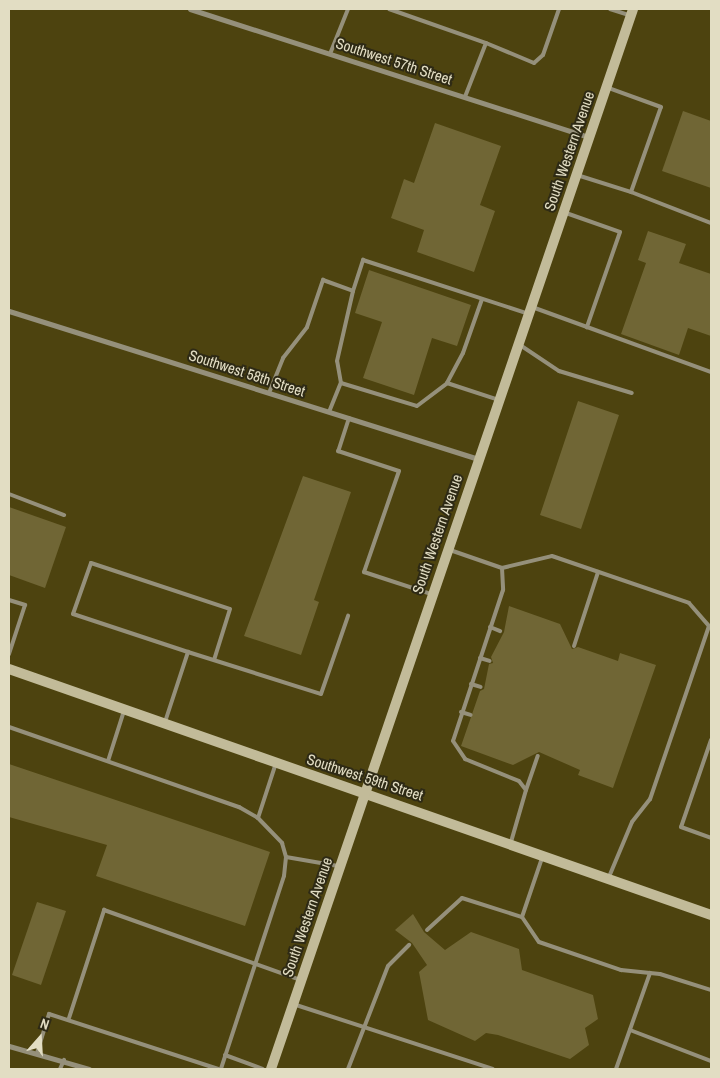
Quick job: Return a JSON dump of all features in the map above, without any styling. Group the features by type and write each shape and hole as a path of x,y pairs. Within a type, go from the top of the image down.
{"main road":[{"name":"South Western Avenue","path":"271,1069 632,12"},
{"name":"Southwest 59th Street","path":"9,670 543,853 711,915"}],"street":[{"name":"Southwest 57th Street","path":"190,9 589,137"},
{"name":"Southwest 58th Street","path":"9,311 478,459"},
{"path":"9,1046 64,1060 89,1069"}],"lane":[{"path":"330,54 348,9"},
{"path":"389,9 486,43 534,63 543,56 559,9"},
{"path":"610,9 632,12"},
{"path":"465,97 486,43"},
{"path":"606,87 661,107 631,192"},
{"path":"577,174 711,222"},
{"path":"564,212 620,232 587,327"},
{"path":"329,412 340,383 337,361 353,291 363,260 482,299 530,310 587,327 711,372"},
{"path":"269,393 283,358 307,327 323,280 353,291"},
{"path":"340,383 417,406 447,383 463,353 482,299"},
{"path":"518,344 559,370 632,393"},
{"path":"447,383 499,400"},
{"path":"350,418 338,451 399,471 364,572 432,594"},
{"path":"9,494 64,514"},
{"path":"448,549 502,568 552,556 689,603 709,626 650,799 632,822 609,877"},
{"path":"214,660 230,609 92,563 73,614 188,652 321,694 348,616"},
{"path":"502,568 503,590 461,712 453,741 457,751 482,767 519,781 526,790"},
{"path":"574,646 598,572"},
{"path":"9,600 25,605 9,654"},
{"path":"490,628 500,631"},
{"path":"165,724 188,652"},
{"path":"480,658 490,661"},
{"path":"471,684 481,687"},
{"path":"108,761 124,710"},
{"path":"461,712 471,715"},
{"path":"9,727 233,805 258,818 277,837 286,857 256,965 219,1069 69,1018 49,1014 36,1053"},
{"path":"711,740 681,827 711,838"},
{"path":"511,842 538,756"},
{"path":"258,818 276,763"},
{"path":"522,917 543,853"},
{"path":"286,857 340,867"},
{"path":"427,930 462,898 522,917 540,942 621,970 650,973 711,990"},
{"path":"69,1018 104,910 301,980"},
{"path":"348,1069 362,1028 388,966 409,945"},
{"path":"616,1069 650,973"},
{"path":"294,1004 362,1028 493,1069"},
{"path":"630,1030 711,1061"},
{"path":"225,1055 263,1069"},
{"path":"60,1069 64,1060"}],"building":[{"path":"683,111 711,121 711,188 662,171"},
{"path":"435,123 501,146 480,205 495,211 474,272 417,252 424,230 391,218 404,179 414,183"},
{"path":"648,231 686,244 679,263 711,274 711,336 688,328 679,355 621,334 646,263 638,260"},
{"path":"369,270 471,305 457,346 432,338 414,395 363,378 382,322 355,313"},
{"path":"578,401 619,415 581,529 540,515"},
{"path":"303,476 351,492 314,600 319,602 301,655 244,636"},
{"path":"9,507 66,527 45,588 9,575"},
{"path":"509,606 560,624 572,649 578,647 618,661 620,653 656,665 613,788 578,775 580,770 539,752 513,765 461,746 480,691 484,689 489,664 493,663 491,657 504,632"},
{"path":"9,764 270,852 245,926 96,876 107,845 9,817"},
{"path":"37,902 66,911 41,985 12,975"},
{"path":"413,914 424,932 445,950 471,932 519,949 522,970 593,995 598,1019 585,1028 589,1045 570,1059 498,1035 486,1033 475,1041 428,1020 419,972 427,965 412,943 395,930"}]}
